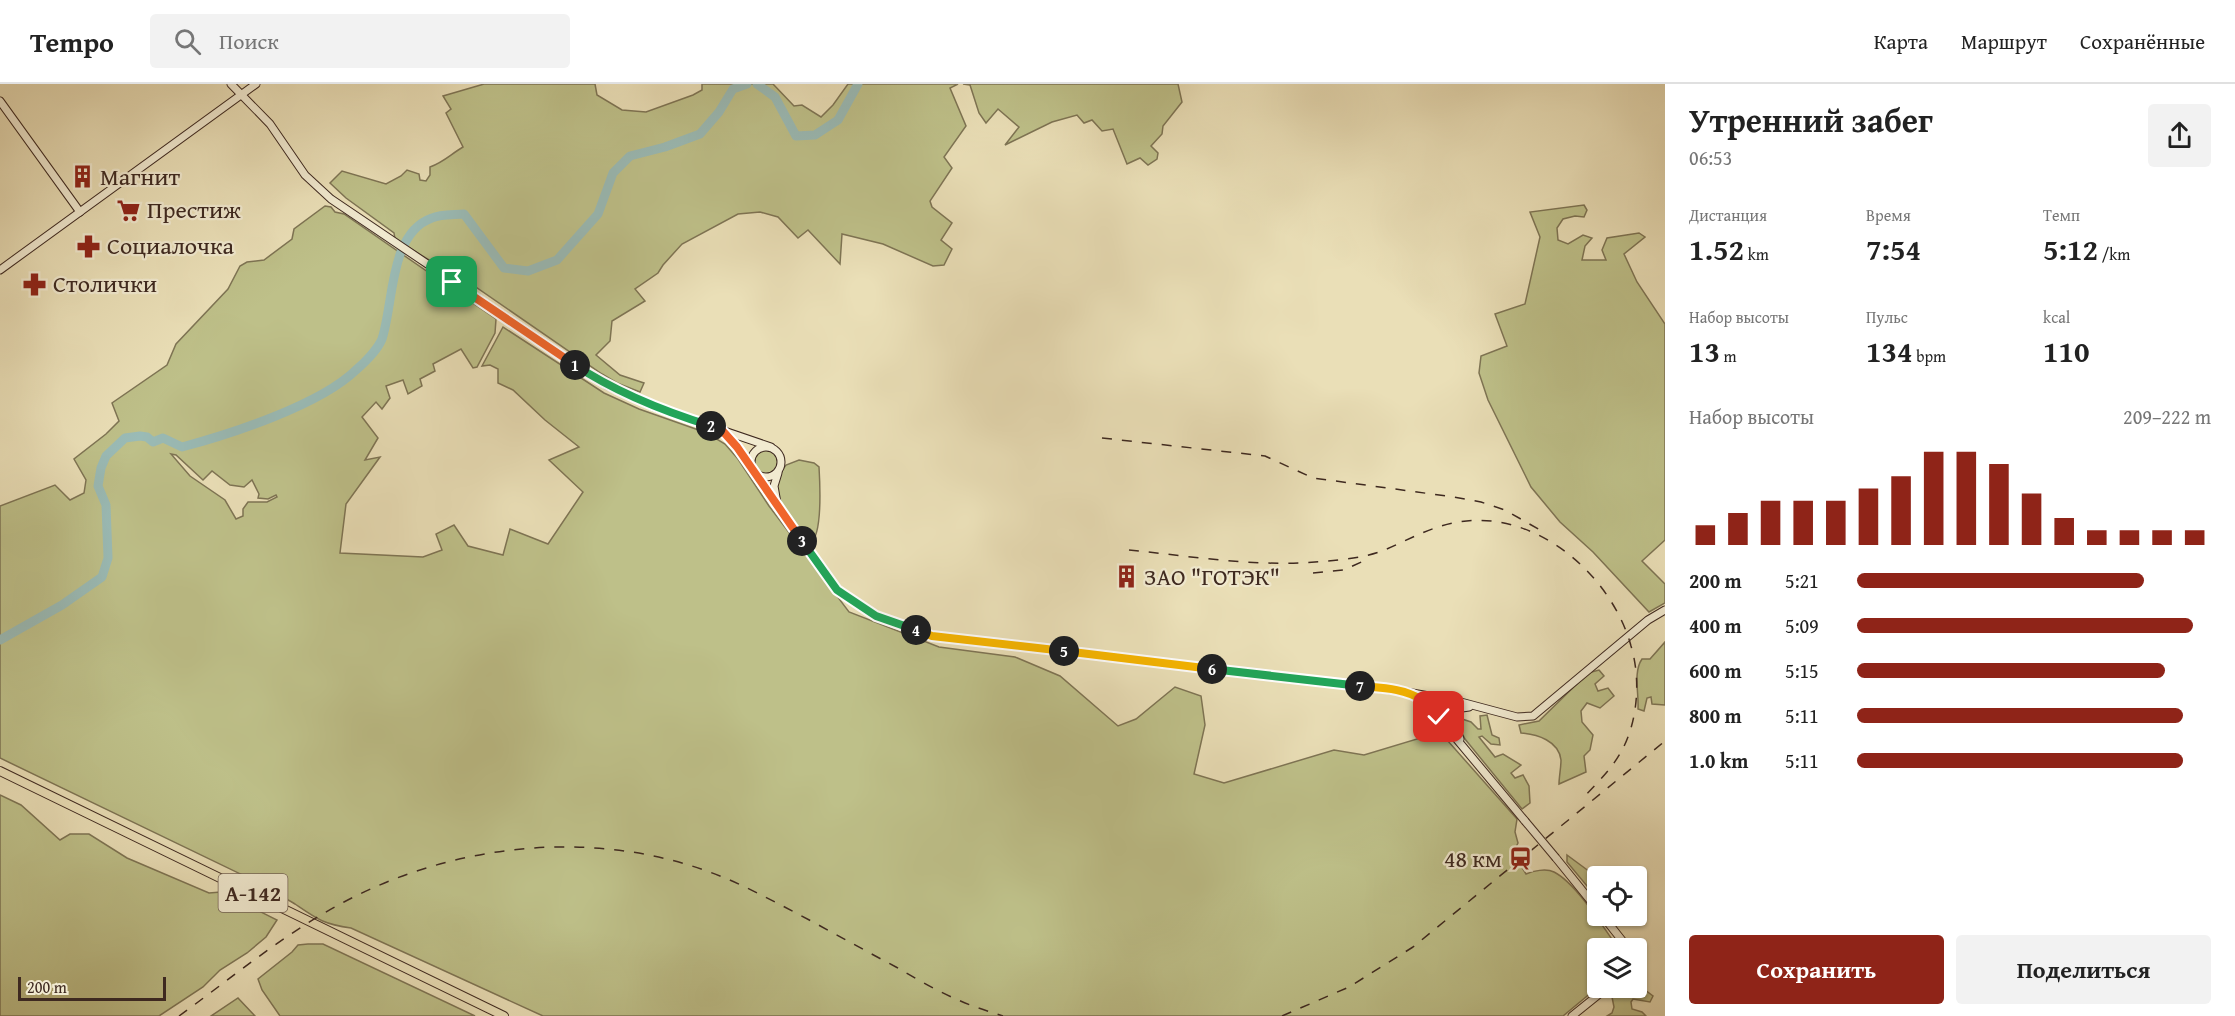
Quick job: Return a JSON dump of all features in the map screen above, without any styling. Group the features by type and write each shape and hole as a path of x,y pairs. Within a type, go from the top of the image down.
{"highway":[{"name":"А-142","path":"0,771 504,1016"}],"street":[{"path":"231,84 270,124 305,175 331,199 608,386 654,407 771,447 780,457 774,489 780,511"},
{"path":"0,270 256,84"},
{"path":"0,101 80,212"},
{"path":"720,428 737,447 837,590 876,616 932,636 1401,691 1448,699 1517,717 1533,716 1648,620 1665,610"},
{"path":"771,447 762,447 754,452 750,460 752,469 765,477 779,470"},
{"path":"1401,691 1422,699 1587,896"},
{"path":"1448,699 1455,706 1455,729 1463,746"},
{"path":"1437,716 1437,705 1441,700 1448,699"},
{"path":"1437,716 1446,719 1466,706 1484,709"},
{"path":"1611,926 1620,938"},
{"path":"1572,1016 1594,998"}],"green space":[{"path":"484,84 595,84 597,95 622,110 646,112 693,95 702,90 702,84 773,84 794,106 802,105 821,117 848,84 958,84 950,88 966,126 944,157 952,168 930,201 932,207 952,223 941,240 952,249 944,265 933,266 883,244 842,234 840,264 808,230 798,238 778,217 760,212 738,214 682,244 658,273 635,289 645,301 612,321 610,341 596,355 620,375 644,383 640,392 602,374 438,261 429,260 395,239 394,233 346,198 330,183 342,171 386,184 407,170 419,174 420,180 426,181 430,175 430,167 463,147 446,113 451,109 443,96"},
{"path":"963,84 1178,84 1182,102 1163,126 1162,134 1151,146 1158,153 1157,159 1148,165 1140,158 1127,164 1113,129 1102,131 1092,120 1084,123 1077,115 1052,122 1005,145 1019,127 998,109 986,123 979,113 970,85"},
{"path":"1584,205 1587,210 1584,217 1575,216 1563,219 1557,228 1558,240 1568,244 1583,235 1592,238 1585,246 1582,260 1606,260 1602,250 1607,238 1639,233 1645,237 1624,254 1637,282 1665,324 1665,540 1642,561 1665,584 1665,603 1649,612 1593,552 1560,522 1531,487 1488,400 1479,373 1481,356 1507,346 1495,314 1525,304 1540,237 1530,212"},
{"path":"325,206 331,207 335,212 344,214 496,319 495,333 477,367 473,368 461,349 433,364 435,371 420,379 422,386 408,394 403,380 386,386 390,398 382,409 376,402 362,417 378,438 365,460 380,457 346,504 340,553 423,557 442,550 436,534 454,525 468,546 503,555 510,529 548,544 583,492 549,460 579,447 513,390 498,383 498,369 490,365 482,366 503,327 604,393 639,409 707,433 725,444 849,612 939,647 1015,657 1060,676 1118,726 1136,719 1175,687 1201,696 1205,725 1194,774 1224,783 1334,750 1364,755 1440,732 1517,819 1515,832 1518,843 1513,853 1526,874 1547,870 1562,878 1587,904 1587,926 1603,926 1611,938 1587,938 1587,996 1563,1016 543,1016 351,928 321,920 291,901 260,886 257,882 0,758 0,506 55,485 70,500 84,493 86,480 74,459 119,421 112,403 167,365 176,344 228,289 240,266 247,262 264,260 292,239 294,229","holes":["171,454 176,455 203,480 212,471 230,485 244,487 252,480 259,494 258,498 268,499 276,495 277,497 267,502 248,502 243,509 243,516 236,519 225,500 190,476"]},
{"path":"766,450 774,454 778,462 774,470 766,474 758,470 754,462 758,454"},
{"path":"799,460 814,463 819,467 819,520 814,539 810,544 778,501 777,488 780,473 786,465"},
{"path":"1665,642 1665,705 1652,704 1651,697 1647,698 1644,711 1638,709 1639,664 1642,659 1650,659"},
{"path":"1599,670 1604,676 1595,684 1598,691 1608,688 1614,696 1600,708 1587,703 1581,711 1582,722 1593,735 1590,750 1584,756 1586,772 1559,784 1561,760 1556,748 1552,743 1540,737 1521,733 1519,725 1539,721 1588,673"},
{"path":"1487,715 1492,735 1499,738 1500,745 1491,744 1482,736 1479,737 1495,757 1503,754 1521,765 1511,773 1515,778 1523,775 1529,786 1530,803 1522,809 1465,739 1458,725 1462,719 1481,729 1480,716"},
{"path":"0,795 21,805 60,840 70,834 89,834 127,858 209,893 221,892 277,920 266,937 247,953 220,970 203,987 159,1016 0,1016"},
{"path":"1567,855 1587,870 1587,886 1567,862"},
{"path":"323,944 475,1016 280,1016 262,990 258,979 298,945"},
{"path":"1647,992 1653,996 1650,1002 1633,999 1631,1002 1632,1009 1646,1016 1607,1016 1612,1013 1614,1007 1612,998 1647,998"},
{"path":"238,998 255,1016 211,1016"}],"waterway":[{"path":"0,640 62,605 102,577 108,558 106,505 98,486 106,456 125,438 140,436 147,437 153,442 163,438 182,447 274,417 321,395 356,370 371,356 380,343 400,253 418,226 443,215 464,214 504,268 528,271 557,260 598,214 613,173 630,156 665,147 700,134 719,112 733,89 747,84"},
{"path":"757,84 775,97 796,136 815,135 838,120 858,84"}],"railway":[{"path":"1102,438 1265,456 1313,478 1481,502 1505,510 1540,530"},
{"path":"1129,550 1222,560 1292,563 1367,556 1453,523 1483,520 1511,525 1539,535 1564,551 1587,571 1606,594 1621,619 1634,659 1636,700 1627,740 1603,777 1581,800"},
{"path":"1313,573 1344,570 1370,558"},
{"path":"1282,1016 1349,987 1413,947 1665,741"},
{"path":"179,1016 301,927 344,902 391,880 440,864 490,853 542,848 593,848 645,854 695,867 743,886 925,984 973,1006 1003,1016"}],"place":[{"name":"Магнит","path":"82,177"},
{"name":"Престиж","path":"129,210"},
{"name":"Социалочка","path":"89,246"},
{"name":"Столички","path":"35,284"},
{"name":"ЗАО \"ГОТЭК\"","path":"1126,577"},
{"name":"48 км","path":"1520,859"}],"route":[{"path":"452,282 608,386 654,407 720,428 741,452 837,590 876,616 932,636 1401,691 1422,699 1439,717"}]}
